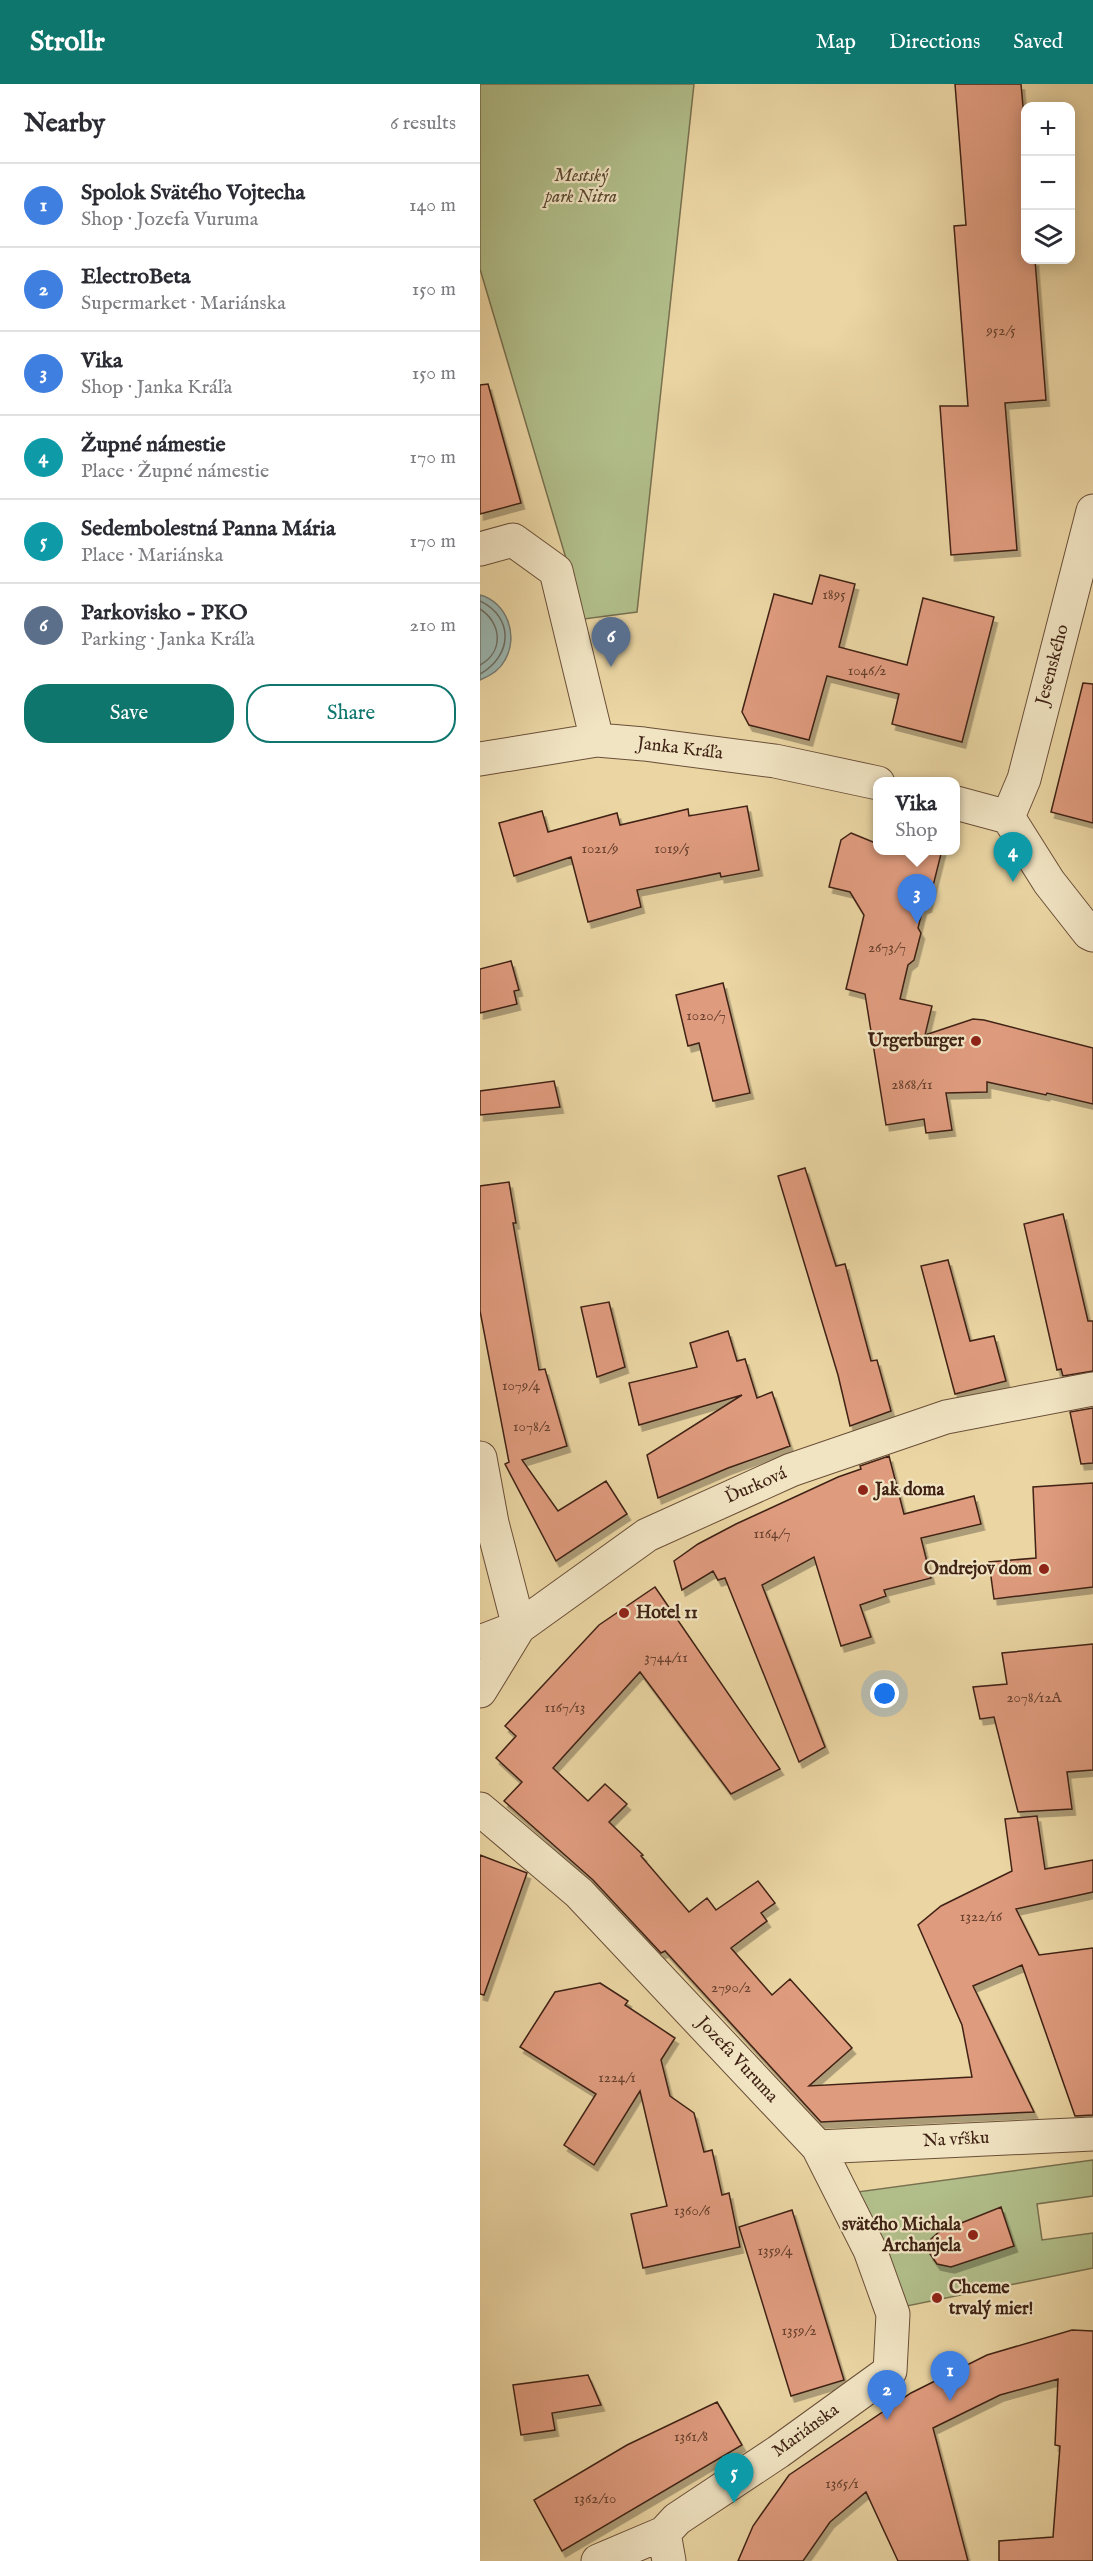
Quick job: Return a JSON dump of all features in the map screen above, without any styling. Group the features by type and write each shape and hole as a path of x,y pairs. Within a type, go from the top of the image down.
{"street":[{"name":"Jesenského","path":"1008,817 1024,779 1093,511"},
{"path":"480,549 513,540 556,571 597,740"},
{"name":"Janka Kráľa","path":"480,759 597,740 775,761 873,782"},
{"path":"960,804 1008,817 1049,882 1089,933 1093,935"},
{"name":"Ďurková","path":"480,1690 519,1627 647,1536 791,1470 946,1417 1093,1389"},
{"path":"480,1458 492,1523 519,1627 480,1642"},
{"name":"Jozefa Vuruma","path":"480,1809 579,1893 819,2147 870,2250 893,2314 890,2371"},
{"name":"Na vŕšku","path":"819,2147 1093,2133"},
{"name":"Mariánska","path":"598,2561 666,2547 677,2519 778,2452 890,2371"}],"green space":[{"name":"Mestský park Nitra","path":"480,84 694,84 637,612 584,619 480,269"},
{"path":"1093,2160 1093,2196 1037,2204 1042,2240 1093,2233 1093,2268 907,2306 857,2192"}],"water":[{"path":"480,595 489,599 503,612 508,621 511,641 509,651 500,667 491,675 480,680"}],"building":[{"path":"955,84 1021,84 1021,264 1035,264 1046,400 1005,403 1017,550 951,555 940,406 968,406 954,226 966,225"},
{"path":"488,384 521,503 480,514 480,385"},
{"path":"820,575 855,584 839,647 907,665 923,598 994,617 962,742 892,724 899,694 827,676 809,740 749,725 742,712 774,594 812,604"},
{"path":"1083,683 1093,684 1093,823 1051,812"},
{"path":"747,806 759,870 721,877 720,873 637,890 641,907 588,922 571,857 514,876 499,823 542,811 548,832 617,813 620,825 688,809 689,816"},
{"path":"851,833 873,842 873,855 941,855 928,906 923,908 918,928 921,933 914,960 908,965 900,999 932,1006 925,1035 973,1019 1093,1048 1093,1104 987,1082 987,1092 946,1093 952,1130 926,1133 924,1119 886,1125 865,994 846,989 864,915 850,892 829,887 841,840"},
{"path":"511,961 519,990 514,991 517,1004 480,1013 480,969"},
{"path":"723,983 750,1093 713,1101 699,1043 688,1046 676,995"},
{"path":"554,1081 560,1107 480,1115 480,1091"},
{"path":"805,1168 836,1266 845,1264 871,1361 877,1360 891,1411 850,1426 838,1375 778,1176"},
{"path":"509,1182 516,1223 513,1223 539,1370 545,1369 567,1446 522,1460 558,1511 606,1481 627,1514 556,1561 505,1464 509,1462 480,1311 480,1186"},
{"path":"1063,1214 1088,1321 1093,1321 1093,1371 1063,1376 1061,1369 1057,1370 1024,1224"},
{"path":"948,1260 970,1341 994,1336 1006,1381 955,1394 921,1266"},
{"path":"609,1302 625,1367 597,1377 581,1307"},
{"path":"728,1331 737,1361 745,1359 757,1398 772,1392 790,1446 728,1468 658,1498 647,1455 742,1395 639,1425 629,1383 697,1367 690,1343"},
{"path":"1093,1408 1093,1463 1081,1464 1070,1412"},
{"path":"889,1456 904,1514 974,1496 981,1524 921,1538 931,1578 884,1590 886,1596 860,1605 871,1637 841,1646 814,1557 762,1585 825,1747 799,1762 725,1578 718,1580 713,1571 682,1590 674,1561 698,1544 736,1524 838,1477 861,1469 860,1466"},
{"path":"1093,1483 1093,1587 994,1599 989,1562 1036,1558 1033,1487"},
{"path":"655,1587 780,1769 731,1794 640,1672 553,1768 588,1801 605,1784 627,1804 609,1822 643,1855 641,1856 689,1912 707,1898 716,1910 758,1881 775,1903 761,1913 767,1921 731,1948 772,1995 790,1979 852,2048 809,2086 972,2077 962,2025 918,1925 941,1906 1012,1871 1005,1819 1037,1816 1045,1869 1093,1860 1093,1892 1016,1909 1039,1955 1093,1948 1093,2115 1075,2116 1022,1965 973,1986 1034,2112 821,2122 665,1951 661,1953 593,1880 504,1801 522,1782 496,1758 516,1736 505,1726 599,1625"},
{"path":"1093,1644 1093,1770 1067,1772 1072,1809 1018,1812 994,1717 980,1719 973,1687 1007,1684 1002,1653"},
{"path":"480,1855 527,1873 484,1995 480,1994"},
{"path":"600,1983 628,2001 625,2005 675,2038 661,2060 670,2096 694,2113 704,2152 712,2150 722,2195 729,2193 740,2247 643,2268 631,2214 667,2206 640,2091 594,2165 564,2145 596,2094 520,2047 555,1992"},
{"name":"svätého Michala Archanjela","path":"1001,2207 1014,2246 951,2267 937,2264 930,2254 931,2239 939,2232"},
{"path":"792,2210 844,2380 791,2396 739,2227"},
{"path":"1072,2330 1093,2331 1093,2561 999,2561 999,2541 1053,2537 1060,2446 1055,2445 1058,2379 1000,2395 933,2428 968,2561 898,2561 866,2492 830,2522 803,2561 738,2561 753,2526 789,2475 911,2393 987,2355"},
{"path":"588,2375 601,2405 552,2413 555,2430 521,2435 513,2385"},
{"path":"717,2402 742,2445 562,2551 534,2500 627,2445"}],"place":[{"name":"Parkovisko - PKO","path":"611,667"},
{"name":"Župné námestie","path":"1013,882"},
{"name":"Vika","path":"917,924"},
{"name":"Urgerburger","path":"976,1041"},
{"name":"Jak doma","path":"863,1490"},
{"name":"Ondrejov dom","path":"1044,1569"},
{"name":"Hotel 11","path":"624,1613"},
{"name":"svätého Michala Archanjela","path":"973,2235"},
{"name":"Chceme trvalý mier!","path":"937,2298"},
{"name":"Spolok Svätého Vojtecha","path":"950,2401"},
{"name":"ElectroBeta","path":"887,2420"},
{"name":"Sedembolestná Panna Mária","path":"734,2503"}]}
